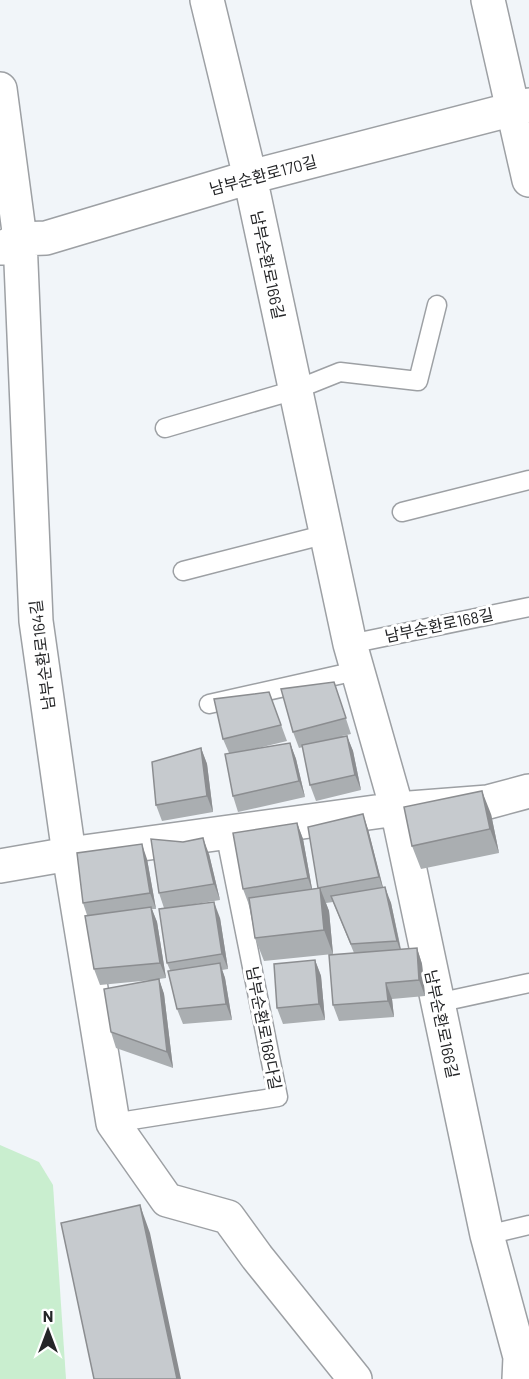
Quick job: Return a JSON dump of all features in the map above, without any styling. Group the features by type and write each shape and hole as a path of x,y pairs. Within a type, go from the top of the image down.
{"street":[{"name":"남부순환로166길","path":"207,0 250,177 353,657 397,809 487,1235 520,1357 519,1379"},
{"path":"488,0 521,107 529,180"},
{"name":"남부순환로164길","path":"0,89 36,621 69,854 113,1123 167,1200 228,1217 257,1257 355,1379"},
{"name":"남부순환로170길","path":"10,244 46,238 250,177 521,107"},
{"path":"0,866 69,854 397,809 488,802 529,791"}],"lane":[{"path":"165,428 295,390 340,372 417,381 438,305"},
{"path":"402,513 529,480"},
{"path":"183,571 327,534"},
{"name":"남부순환로168길","path":"353,657 529,607"},
{"path":"209,704 353,657"},
{"name":"남부순환로168다길","path":"113,1123 278,1097 225,832"},
{"path":"438,1003 529,983"},
{"path":"487,1235 529,1225"}],"green space":[{"path":"0,1145 39,1162 53,1185 66,1379 0,1379"}],"building":[{"path":"334,682 346,718 293,732 281,689"},
{"path":"269,692 281,725 223,739 214,699"},
{"path":"347,736 355,775 310,785 302,745"},
{"path":"290,743 299,781 233,796 225,754"},
{"path":"201,748 207,796 156,805 152,762"},
{"path":"482,791 490,829 412,846 404,807"},
{"path":"363,814 379,877 318,888 308,827"},
{"path":"297,823 308,878 243,889 233,833"},
{"path":"203,838 214,884 159,893 151,839 183,842"},
{"path":"142,844 150,893 83,903 77,853"},
{"path":"385,887 397,941 351,944 331,896"},
{"path":"320,888 324,930 255,938 249,898"},
{"path":"214,902 222,954 167,963 159,909"},
{"path":"151,907 160,963 94,969 85,916"},
{"path":"417,948 419,980 386,983 388,1001 333,1005 329,955"},
{"path":"315,960 319,1004 277,1008 274,964"},
{"path":"220,963 226,1004 177,1009 168,971"},
{"path":"159,979 167,1052 111,1032 104,989"},
{"path":"140,1205 177,1379 94,1379 61,1223"}]}
